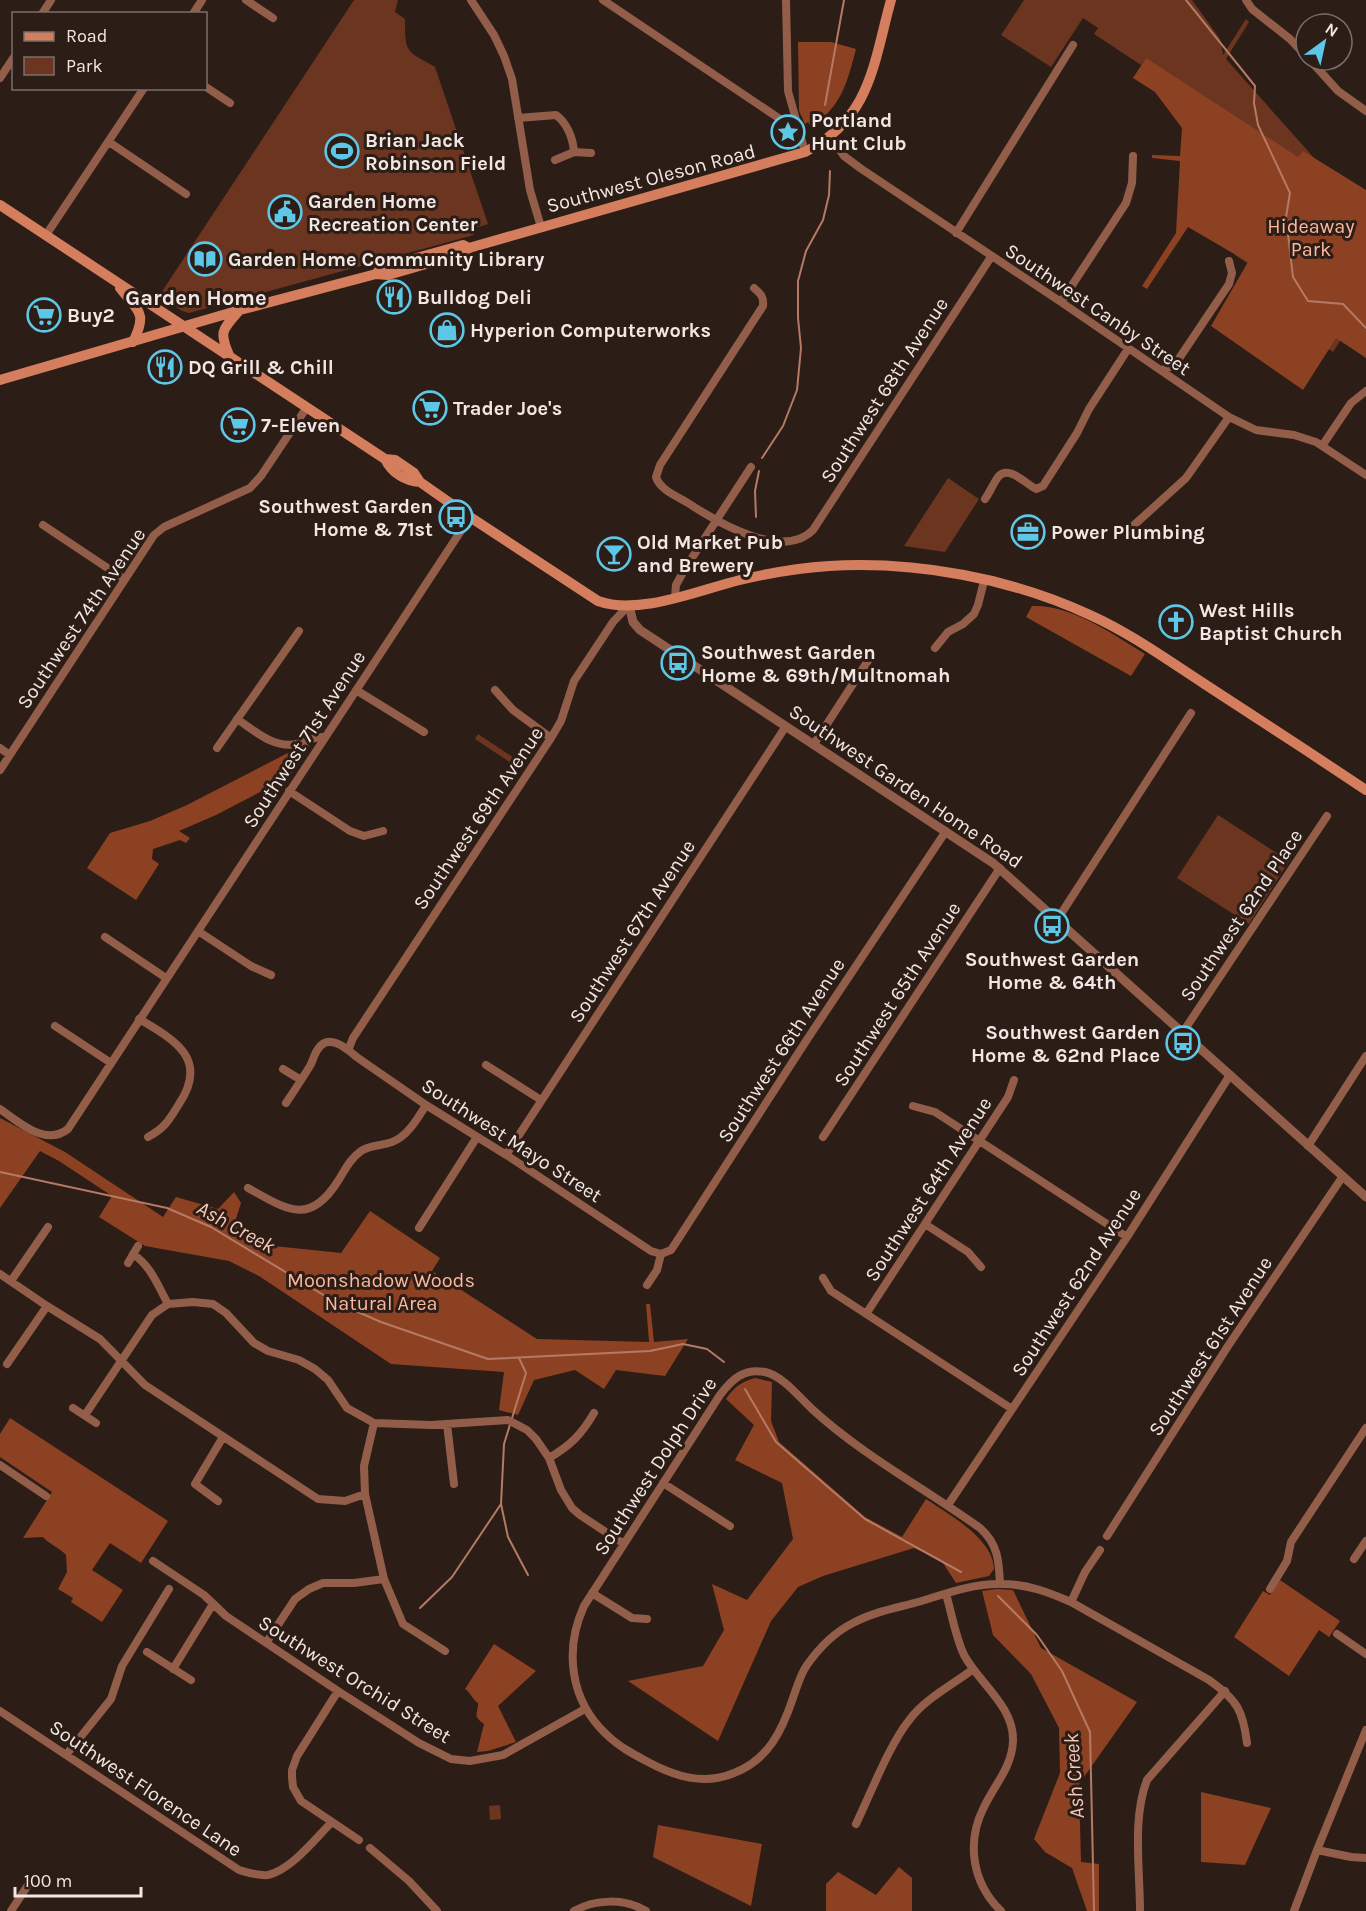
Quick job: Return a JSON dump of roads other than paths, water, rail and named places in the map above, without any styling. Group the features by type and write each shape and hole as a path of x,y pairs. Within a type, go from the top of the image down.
{"main road":[{"name":"Southwest Oleson Road","path":"0,380 240,310 376,274 381,268 463,245 469,248 805,152 830,137 851,116 860,103 891,0"},
{"path":"0,205 385,459 390,468 410,481 420,482 592,598 611,605 628,605 675,597 783,571 828,566 910,568 984,581 1053,600 1121,631 1366,790"},
{"path":"114,280 140,314 142,323 133,342"},
{"path":"229,356 222,333 240,310"}],"street":[{"path":"246,0 273,18"},
{"path":"471,0 487,22 504,56 512,79 531,190 541,227"},
{"path":"603,0 783,121 797,127"},
{"path":"786,0 788,91 805,152"},
{"path":"1247,2 1257,14 1294,43"},
{"path":"956,233 1073,45"},
{"path":"0,78 12,60"},
{"path":"1321,72 1338,91 1366,111"},
{"path":"207,88 230,103"},
{"path":"46,235 143,90"},
{"path":"519,118 556,115 564,123 573,141 574,152"},
{"name":"Southwest Canby Street","path":"830,137 838,150 852,162 1229,417 1256,430 1301,437 1322,446 1366,475"},
{"path":"109,142 186,194"},
{"path":"555,160 574,152 591,153"},
{"path":"1061,302 1125,203 1132,183 1133,156"},
{"name":"Southwest 68th Avenue","path":"716,521 762,538 785,541 801,539 809,534 991,257"},
{"path":"1161,370 1176,363 1229,284 1232,273 1229,261"},
{"path":"716,521 664,488 656,477 660,465 763,306 764,300 761,294 754,288"},
{"path":"986,499 999,476 1006,472 1012,473 1036,489 1043,486 1128,349"},
{"path":"1322,446 1351,403 1366,391"},
{"name":"Southwest 74th Avenue","path":"0,771 150,540 161,529 245,490 257,481 307,408"},
{"path":"1133,526 1186,478 1229,417"},
{"path":"675,597 675,590 680,579 751,467"},
{"name":"Southwest 71st Avenue","path":"0,1109 39,1134 55,1136 61,1134 74,1121 470,517"},
{"path":"43,525 124,579"},
{"path":"935,648 948,632 963,624 974,614 984,581"},
{"name":"Southwest Garden Home Road","path":"628,605 633,622 640,630 1000,868 1366,1197"},
{"name":"Southwest 69th Avenue","path":"349,1048 353,1038 414,943 551,738 561,721 574,681 613,622 628,605"},
{"path":"217,748 299,631"},
{"path":"814,744 871,656"},
{"path":"356,690 424,732"},
{"path":"495,690 513,710 551,738"},
{"path":"1057,920 1191,713"},
{"path":"237,719 269,741 278,744 295,745 317,737 324,737"},
{"name":"Southwest 67th Avenue","path":"506,1155 786,726"},
{"path":"0,748 10,755"},
{"path":"289,791 350,831 364,836 383,831"},
{"name":"Southwest 62nd Place","path":"1183,1032 1327,816"},
{"name":"Southwest 66th Avenue","path":"647,1285 657,1270 661,1254 671,1250 946,831"},
{"name":"Southwest 65th Avenue","path":"823,1137 1000,868"},
{"path":"198,931 251,966 271,975"},
{"path":"105,937 166,978"},
{"path":"139,1019 181,1047 187,1053 191,1068 190,1084 183,1098 161,1130 148,1137"},
{"path":"55,1026 111,1063"},
{"path":"286,1103 321,1045 333,1042 349,1048"},
{"name":"Southwest Mayo Street","path":"349,1048 358,1058 426,1105 647,1248 661,1254"},
{"path":"1308,1146 1366,1056"},
{"path":"486,1065 542,1100"},
{"path":"283,1069 301,1080"},
{"name":"Southwest 62nd Avenue","path":"948,1505 1127,1237 1230,1075"},
{"name":"Southwest 64th Avenue","path":"866,1314 1008,1097 1014,1080"},
{"path":"248,1188 285,1208 305,1210 319,1204 333,1189 352,1159 362,1150 393,1142 403,1135 426,1105"},
{"path":"913,1106 935,1112 1127,1237"},
{"path":"419,1228 477,1137"},
{"name":"Southwest 61st Avenue","path":"1107,1536 1228,1346 1343,1176"},
{"path":"925,1224 968,1252 981,1267"},
{"path":"11,1281 48,1227"},
{"path":"128,1263 138,1246"},
{"path":"133,1254 144,1261 168,1304"},
{"path":"0,1274 100,1339 145,1385 318,1498 345,1501 365,1494"},
{"path":"822,1278 831,1291 1012,1409"},
{"path":"85,1415 152,1315 168,1304 193,1302 213,1304 226,1313 254,1343 268,1352 298,1360 315,1369 328,1380 347,1408 374,1423 447,1424 508,1420 527,1430 549,1458 561,1490 572,1508 624,1544"},
{"path":"7,1364 47,1306"},
{"name":"Southwest Dolph Drive","path":"585,1709 575,1683 572,1651 579,1617 592,1593 730,1381 749,1371 763,1372 779,1379 844,1437 980,1528 993,1542 999,1559 1000,1584"},
{"path":"73,1408 96,1423"},
{"path":"549,1458 569,1447 583,1431 594,1413"},
{"path":"374,1423 364,1466 365,1494 384,1580 403,1624 445,1650"},
{"path":"447,1424 454,1484"},
{"path":"1270,1589 1287,1561 1291,1542 1366,1428"},
{"path":"218,1501 195,1484 223,1437"},
{"path":"0,1465 46,1496"},
{"path":"663,1483 730,1526"},
{"path":"1354,1559 1366,1541"},
{"path":"1071,1602 1085,1572 1100,1550"},
{"name":"Southwest Orchid Street","path":"153,1561 204,1595 226,1616 338,1691 435,1752 451,1759 470,1761 503,1755 585,1709"},
{"path":"266,1643 295,1599 309,1588 323,1583 384,1580"},
{"path":"585,1709 606,1734 624,1749 659,1768 686,1779 712,1779 732,1774 751,1765 767,1750 781,1730 802,1673 828,1640 863,1618 974,1586 1000,1584 1036,1588 1071,1602 1209,1680 1225,1691 1240,1709 1247,1743"},
{"path":"66,1755 111,1699 122,1666 169,1589"},
{"path":"592,1593 632,1618 647,1619"},
{"path":"946,1594 963,1652 972,1670 1004,1709 1013,1738 1006,1771 984,1806 974,1837 974,1864 979,1880 988,1896 1001,1911"},
{"path":"173,1669 213,1604"},
{"path":"1337,1634 1366,1654"},
{"path":"147,1652 191,1680"},
{"path":"856,1824 909,1720 917,1711 972,1670"},
{"path":"338,1691 297,1756 292,1770 293,1787 301,1801 358,1840"},
{"path":"1140,1911 1139,1815 1141,1795 1147,1780 1225,1691"},
{"name":"Southwest Florence Lane","path":"0,1711 239,1870 256,1875 279,1871 307,1848 331,1823"},
{"path":"1294,1911 1366,1730"},
{"path":"370,1848 409,1881 436,1911"},
{"path":"1317,1850 1366,1858"},
{"path":"11,1911 30,1882"},
{"path":"574,1911 592,1903 605,1901 630,1904 646,1911"}],"waterway":[{"path":"825,105 844,0"},
{"path":"1186,0 1255,86 1254,103 1258,125 1290,193 1286,217 1293,277 1308,301 1343,304 1366,328"},
{"path":"762,458 783,426 797,390 801,348 798,281 806,251 823,220 829,195 830,171"},
{"path":"756,517 755,491 759,471"},
{"name":"Ash Creek","path":"0,1172 167,1208 211,1227 335,1302 381,1322 488,1359 650,1351 683,1344 707,1349 724,1362"},
{"path":"519,1358 526,1373 504,1444 501,1504 508,1537 528,1575"},
{"name":"Ash Creek","path":"745,1389 776,1442 865,1519 961,1572"},
{"path":"420,1608 452,1577 501,1504"},
{"name":"Ash Creek","path":"998,1596 1037,1635 1062,1671 1090,1732 1094,1911"}],"place":[{"name":"Portland Hunt Club","path":"788,132"},
{"name":"Brian Jack Robinson Field","path":"342,151"},
{"name":"Garden Home Recreation Center","path":"285,212"},
{"name":"Garden Home Community Library","path":"205,259"},
{"name":"Bulldog Deli","path":"394,297"},
{"name":"Buy2","path":"44,315"},
{"name":"Hyperion Computerworks","path":"447,330"},
{"name":"DQ Grill & Chill","path":"165,367"},
{"name":"Trader Joe's","path":"430,408"},
{"name":"7-Eleven","path":"238,425"},
{"name":"Southwest Garden Home & 71st","path":"456,517"},
{"name":"Power Plumbing","path":"1028,532"},
{"name":"Old Market Pub and Brewery","path":"614,554"},
{"name":"West Hills Baptist Church","path":"1176,622"},
{"name":"Southwest Garden Home & 69th/Multnomah","path":"678,663"},
{"name":"Southwest Garden Home & 64th","path":"1052,926"},
{"name":"Southwest Garden Home & 62nd Place","path":"1183,1043"}],"district":[{"name":"Garden Home","path":"196,297"}],"park label":[{"name":"Hideaway Park","path":"1311,238"},
{"name":"Moonshadow Woods Natural Area","path":"381,1292"}]}
